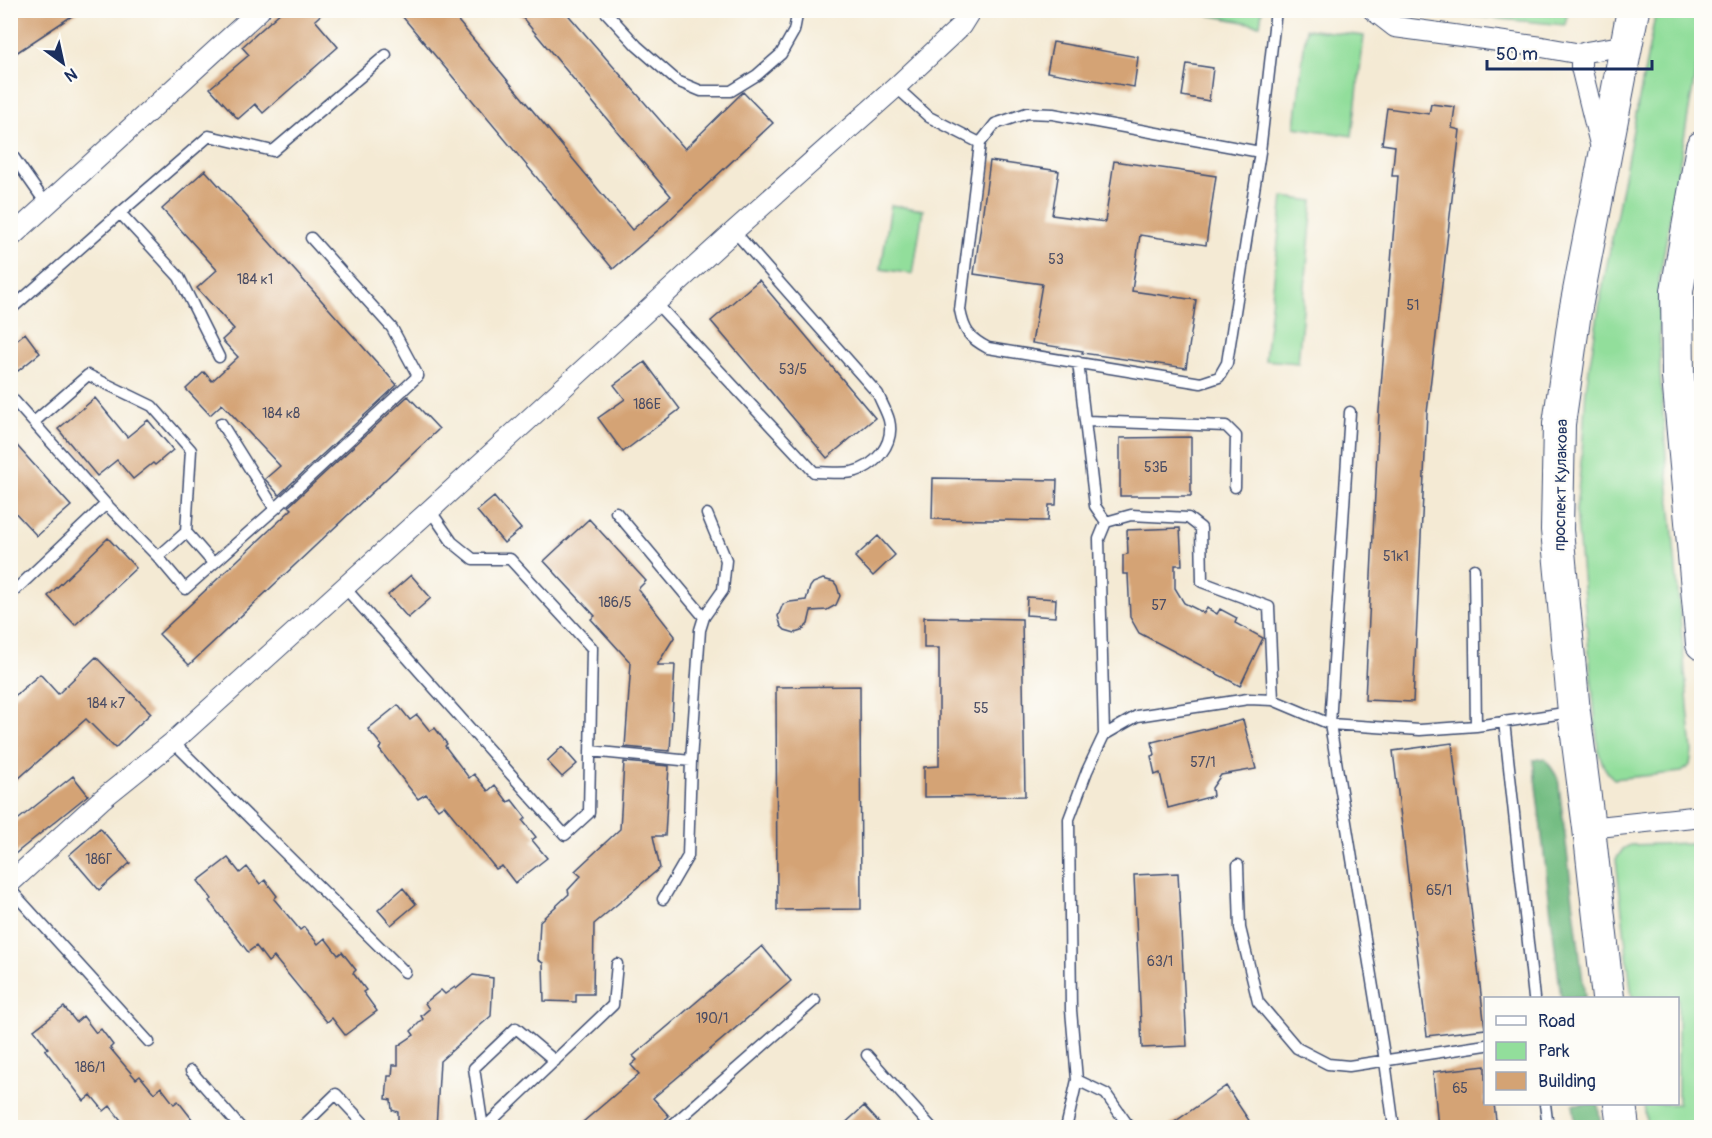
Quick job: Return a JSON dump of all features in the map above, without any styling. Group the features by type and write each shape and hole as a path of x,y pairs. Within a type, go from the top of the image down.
{"main road":[{"name":"проспект Кулакова","path":"1608,997 1574,712 1557,530 1559,424 1575,312 1633,10"},
{"path":"1701,147 1677,291 1678,377 1701,644"},
{"path":"1620,1105 1623,1128"}],"street":[{"path":"10,238 260,10"},
{"path":"10,883 101,800 173,742 345,588 734,231 896,87 961,26 970,10"},
{"path":"1373,10 1395,27 1581,54 1627,45"},
{"path":"1581,54 1581,67 1604,163"},
{"path":"1589,828 1701,816"}],"lane":[{"path":"604,10 637,45 677,81 701,91 731,91 757,75 781,54 794,32 798,10"},
{"path":"1260,152 1053,114 1027,113 995,124 980,143 960,310 963,326 974,340 988,348 1201,383 1219,377 1227,363 1260,152 1276,10"},
{"path":"10,310 209,136 273,151 386,56"},
{"path":"896,87 929,117 980,143"},
{"path":"10,152 47,205"},
{"path":"120,213 179,277 219,357"},
{"path":"656,303 814,472 853,472 868,465 879,456 886,447 890,435 889,420 878,394 734,231"},
{"path":"10,396 185,589 275,510 418,376 392,328 311,238"},
{"path":"1078,362 1095,506 1106,522"},
{"path":"34,422 88,375 152,406 191,450 186,532 213,563"},
{"path":"1350,412 1330,723 1394,1128"},
{"path":"1086,421 1226,426 1236,436 1235,487"},
{"path":"221,423 275,510"},
{"path":"11,592 106,504"},
{"path":"345,588 565,835 589,813 592,648 510,559 472,559 452,542 430,510"},
{"path":"616,512 704,616"},
{"path":"663,899 688,856 691,761 700,630 704,616 723,590 726,560 707,514"},
{"path":"1106,522 1131,515 1188,518 1201,528 1202,582 1269,607 1274,700"},
{"path":"1065,1128 1077,1080 1071,1010 1069,819 1087,771 1104,735 1099,538 1106,522"},
{"path":"158,557 186,532"},
{"path":"1474,569 1476,726"},
{"path":"1104,735 1137,716 1248,699 1274,700 1330,723 1420,730 1476,726 1574,712"},
{"path":"1504,721 1534,997"},
{"path":"173,742 405,972"},
{"path":"590,751 691,761"},
{"path":"1238,865 1240,928 1258,1002 1297,1048 1328,1064 1349,1066 1484,1045"},
{"path":"10,889 149,1042"},
{"path":"483,1128 613,1005 617,964"},
{"path":"669,1128 815,1000"},
{"path":"483,1128 474,1068 516,1028 555,1061"},
{"path":"867,1055 932,1128"},
{"path":"191,1071 241,1128"},
{"path":"1077,1080 1106,1094 1130,1128"},
{"path":"301,1128 336,1094 368,1128"},
{"path":"1545,1105 1548,1128"}],"green space":[{"path":"1262,10 1260,25 1187,11"},
{"path":"1568,10 1565,25 1415,11"},
{"path":"1656,11 1701,11 1701,41 1659,281 1660,372 1692,752 1690,765 1682,772 1614,779 1602,762 1598,750 1576,510 1586,388 1602,290"},
{"path":"1306,29 1364,36 1352,136 1295,127"},
{"path":"1283,197 1313,201 1298,363 1265,360"},
{"path":"891,205 923,210 913,274 881,269"},
{"path":"1545,758 1558,778 1585,997 1561,997 1533,760"},
{"path":"1693,843 1702,847 1701,1127 1647,1127 1644,1105 1679,1105 1679,997 1632,997 1616,859 1623,849 1630,845"},
{"path":"1573,1105 1598,1105 1601,1127 1576,1127"}],"building":[{"path":"10,10 81,10 10,57"},
{"path":"283,10 326,10 315,20 338,47 263,113 255,104 238,119 210,88 249,55 242,47"},
{"path":"397,10 449,10 632,230 671,196 516,10 564,10 685,149 743,92 773,123 664,225 613,269"},
{"path":"1053,42 1138,57 1134,87 1047,72"},
{"path":"1187,64 1213,68 1209,101 1182,96"},
{"path":"1431,104 1455,107 1452,128 1460,130 1427,413 1413,702 1365,700 1379,411 1398,176 1392,176 1395,146 1382,144 1387,108 1429,114"},
{"path":"990,161 1059,171 1052,215 1105,222 1114,161 1216,176 1206,245 1140,235 1132,291 1196,300 1186,368 1082,353 1083,351 1032,343 1042,284 974,274"},
{"path":"205,170 397,385 279,495 265,479 280,466 222,404 210,415 186,389 204,372 212,381 238,357 222,340 234,329 197,288 217,270 162,209"},
{"path":"759,280 875,418 827,458 711,321"},
{"path":"25,333 40,353 18,371 10,362 10,345"},
{"path":"645,362 680,409 623,452 598,418 625,399 614,385"},
{"path":"408,396 439,429 189,665 159,634 292,509 289,506"},
{"path":"95,398 127,437 148,420 173,450 133,479 117,460 97,476 58,429"},
{"path":"1191,437 1191,496 1120,496 1120,438"},
{"path":"10,438 71,506 37,536 10,507"},
{"path":"933,478 1057,480 1056,505 1049,505 1048,521 932,519"},
{"path":"494,497 521,529 504,543 477,511"},
{"path":"589,519 646,581 638,589 675,636 657,665 675,665 670,751 625,747 631,663 591,619 595,616 544,561"},
{"path":"1180,528 1182,565 1175,565 1175,588 1184,603 1204,613 1207,608 1217,614 1220,609 1237,618 1235,623 1263,638 1240,686 1139,633 1130,617 1128,574 1123,574 1123,555 1128,554 1127,530"},
{"path":"878,536 895,555 873,576 855,557"},
{"path":"108,538 136,568 75,625 48,596"},
{"path":"411,575 431,598 408,618 388,595"},
{"path":"823,579 834,582 837,586 840,596 836,605 827,610 811,611 808,624 801,631 795,633 785,630 778,616 783,604 806,600 813,583"},
{"path":"1027,597 1056,599 1055,617 1026,615"},
{"path":"924,617 1022,619 1025,796 924,797 924,767 939,766 939,648 924,648"},
{"path":"96,657 151,713 115,748 86,719 10,786 10,700 40,674 58,694"},
{"path":"860,686 861,909 777,910 776,687"},
{"path":"398,705 410,720 417,715 430,731 435,728 447,744 445,746 469,778 474,774 488,791 495,785 508,802 512,800 526,818 523,821 536,837 532,840 547,858 515,883 502,866 496,869 444,805 438,809 426,794 418,799 379,749 382,746 368,729"},
{"path":"1243,720 1256,769 1221,775 1212,788 1213,796 1168,808 1160,773 1155,775 1151,756 1155,755 1152,742"},
{"path":"1452,743 1484,1029 1427,1036 1393,751"},
{"path":"562,747 577,764 562,777 547,761"},
{"path":"624,762 669,766 665,836 653,836 660,868 594,924 593,994 576,994 576,1002 544,1001 543,963 538,960 540,921 569,894 568,890 581,876 575,871 620,829"},
{"path":"73,776 88,795 10,858 10,826"},
{"path":"100,828 130,863 99,890 69,855"},
{"path":"228,858 240,873 247,867 260,884 265,880 277,896 274,899 300,930 304,927 318,944 325,938 338,955 342,952 356,970 353,973 366,990 363,992 377,1011 345,1035 332,1018 327,1022 274,957 268,962 256,946 248,952 209,901 212,899 198,881"},
{"path":"1178,873 1187,1046 1142,1048 1134,875"},
{"path":"403,888 416,904 391,925 378,910"},
{"path":"762,946 791,981 653,1098 669,1116 656,1128 576,1128 639,1074 631,1065 637,1060 633,1056"},
{"path":"473,975 493,978 491,1016 440,1061 436,1128 398,1128 398,1112 392,1110 391,1100 386,1099 388,1076 392,1076 393,1065 398,1065 398,1046 414,1035 411,1031 429,1009 425,1003 441,990 445,994 455,987 456,989"},
{"path":"64,1007 76,1022 83,1016 96,1033 101,1029 113,1045 110,1048 136,1079 140,1076 154,1093 161,1087 174,1104 178,1101 192,1119 182,1128 127,1128 110,1106 104,1111 91,1095 84,1101 45,1050 48,1048 34,1030"},
{"path":"1484,1066 1484,1105 1494,1105 1497,1128 1438,1128 1433,1072"},
{"path":"1226,1086 1254,1128 1166,1128"},
{"path":"864,1106 884,1128 840,1128"}]}
